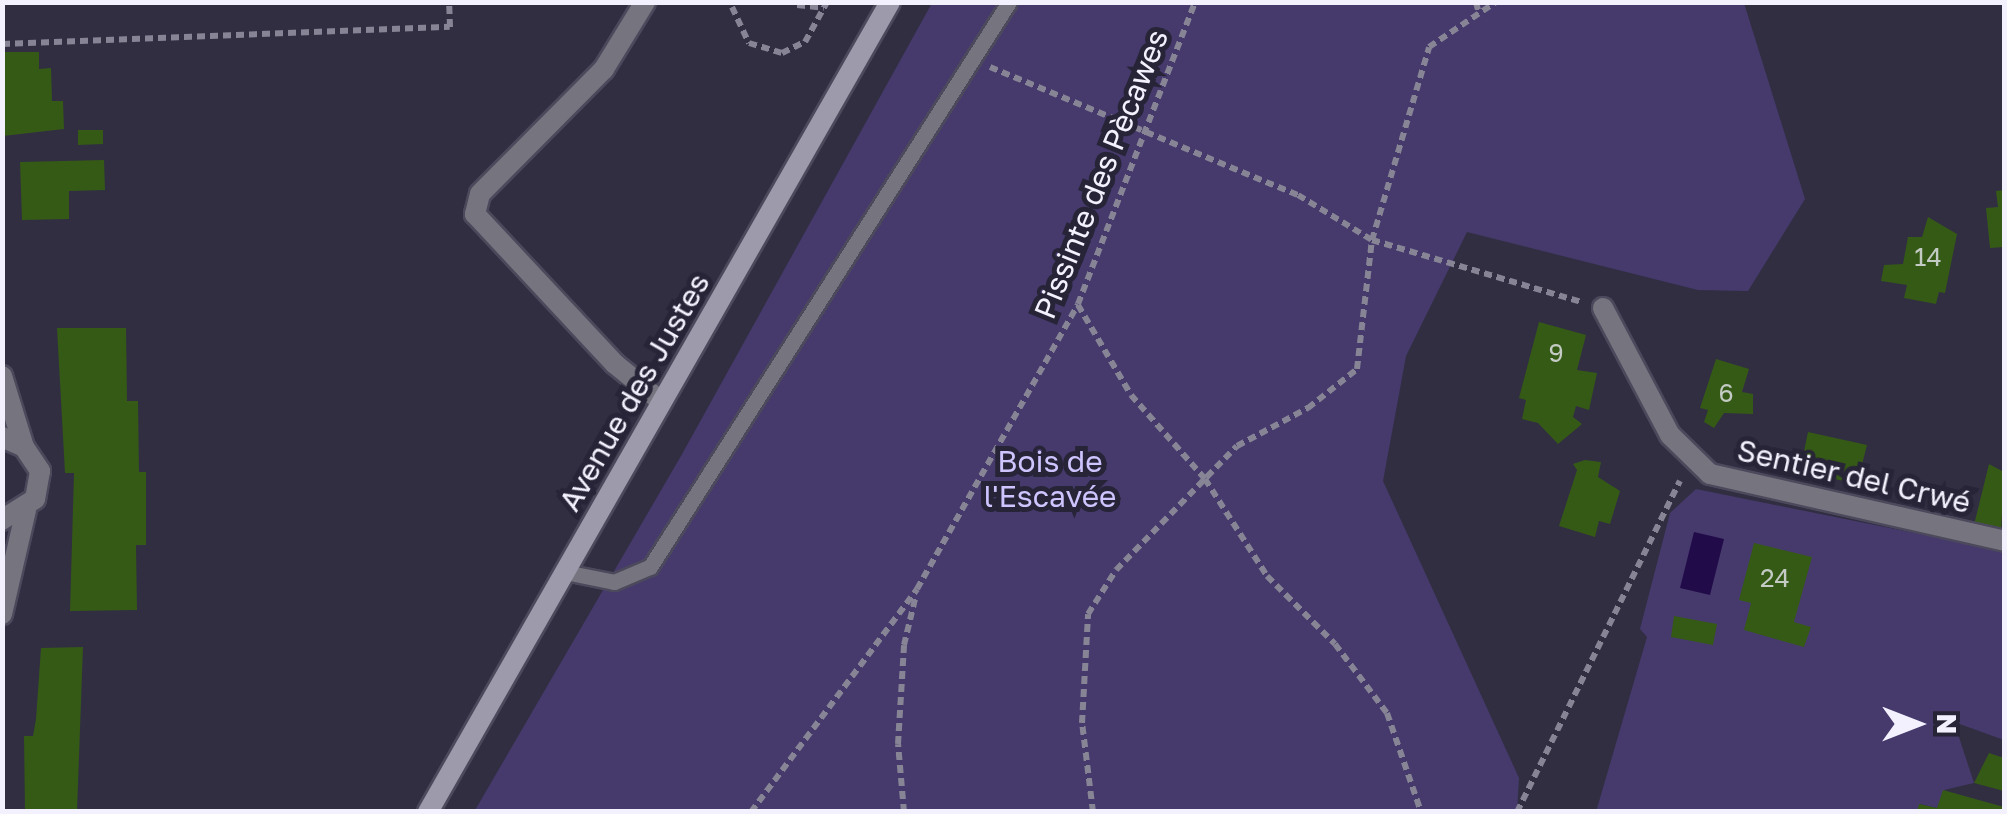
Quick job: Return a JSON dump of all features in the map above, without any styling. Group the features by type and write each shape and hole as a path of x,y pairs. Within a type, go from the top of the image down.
{"main road":[{"name":"Avenue des Justes","path":"428,812 890,2"}],"street":[{"path":"645,2 604,70 480,194 475,214 602,351 662,402"},
{"name":"Sentier del Crwé","path":"1603,308 1690,460 1732,481 2004,542"},
{"path":"2,376 24,447 40,471 26,510 2,614"},
{"path":"2,437 24,447"},
{"path":"2,520 26,510"}],"lane":[{"path":"565,572 614,582 650,566 976,60 1009,2"}],"path":[{"path":"2,44 450,27 449,2"},
{"name":"Pissinte des Pècawes","path":"751,812 917,588 1078,304 1195,2"},
{"path":"1476,2 1480,14"},
{"path":"1094,812 1082,723 1088,614 1116,570 1238,446 1308,408 1357,369 1372,240 1429,47 1496,2"},
{"path":"732,7 749,43 782,53 805,42 825,5 797,5"},
{"path":"976,60 1144,136 1298,195 1372,240 1603,308"},
{"path":"1078,304 1130,395 1205,479 1266,576 1335,644 1387,714 1421,812"},
{"path":"1518,812 1690,460"},
{"path":"904,812 902,664 917,588"}],"green space":[{"name":"Bois de l'Escavée","path":"932,3 1744,3 1805,199 1748,291 1698,290 1467,232 1406,356 1383,481 1519,778 1517,811 474,812 681,456"},
{"path":"1696,489 2004,551 2004,740 1954,722 1974,783 1944,790 1937,808 1920,804 1917,812 1596,812 1647,637 1640,629 1670,513"}],"shaded area":[{"path":"1694,532 1724,539 1710,595 1680,588"}],"building":[{"path":"2,52 39,52 39,69 51,68 52,101 63,101 64,129 3,136"},
{"path":"78,130 103,130 103,144 78,145"},
{"path":"104,160 105,190 69,191 69,219 22,220 20,162"},
{"path":"2004,190 2004,247 1990,248 1986,208 1998,207 1996,191"},
{"path":"1928,217 1957,234 1945,293 1939,292 1936,304 1904,298 1907,285 1881,281 1884,265 1903,264 1908,237 1922,237"},
{"path":"1539,322 1586,335 1577,370 1597,373 1589,410 1576,406 1573,417 1582,424 1558,444 1538,423 1522,419 1526,400 1519,398"},
{"path":"57,328 126,328 127,401 138,401 139,472 146,472 146,545 136,545 137,610 70,611 74,473 65,473"},
{"path":"1716,359 1749,369 1742,392 1753,394 1753,414 1724,413 1714,428 1704,422 1708,410 1700,408"},
{"path":"1808,432 1867,445 1857,484 1800,471"},
{"path":"1585,460 1601,462 1598,477 1620,491 1610,524 1599,521 1595,537 1559,526 1577,470 1573,464"},
{"path":"1989,464 2004,472 2001,533 1974,525"},
{"path":"1754,543 1812,557 1794,622 1811,627 1804,647 1744,630 1751,603 1739,600"},
{"path":"1674,616 1717,624 1713,645 1671,637"},
{"path":"83,647 77,812 25,812 24,736 33,736 41,648"},
{"path":"1989,753 2004,758 2004,791 1974,783"},
{"path":"1943,790 2004,807 2004,812 1917,812 1919,804 1937,808"}]}
